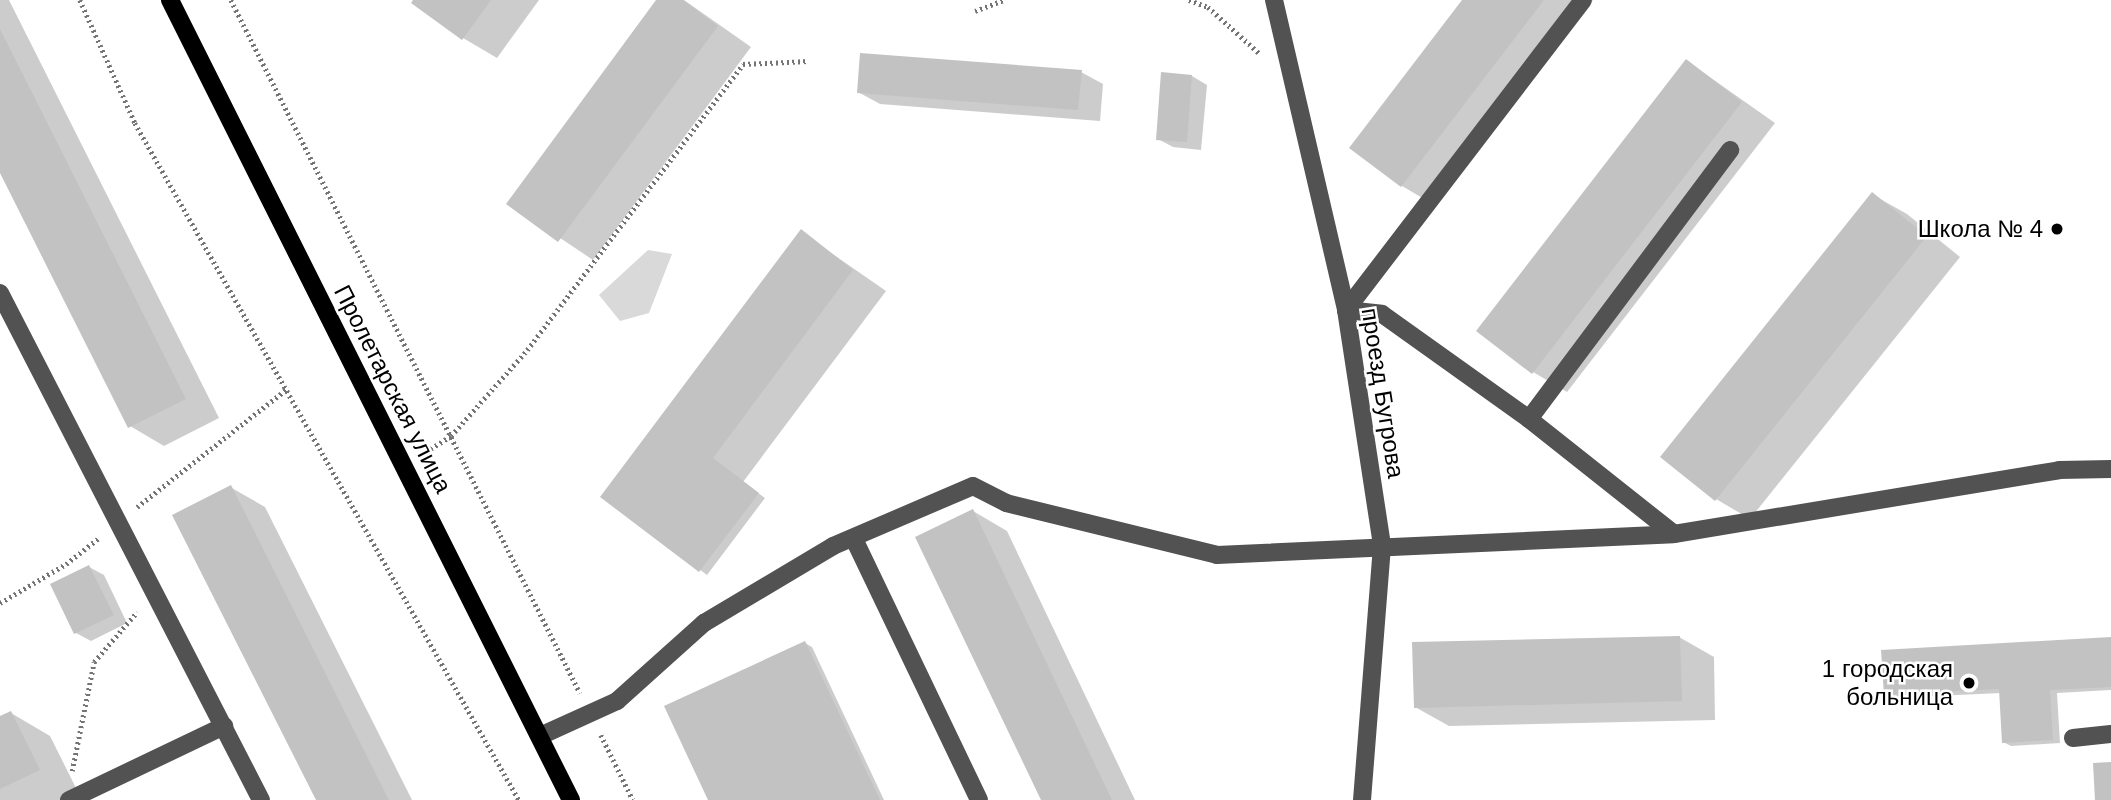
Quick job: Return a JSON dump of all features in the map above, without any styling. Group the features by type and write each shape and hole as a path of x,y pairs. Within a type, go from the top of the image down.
{"main road":[{"name":"Пролетарская улица","path":"170,0 571,800"}],"street":[{"name":"проезд Бугрова","path":"1274,0 1346,310 1382,546 1362,800"},
{"path":"1346,310 1583,0"},
{"path":"1529,419 1730,150"},
{"path":"0,293 261,800"},
{"path":"1346,310 1382,314 1529,419 1674,534"},
{"path":"540,736 589,711 617,701 705,623 833,546 973,486 1006,503 1217,555 1674,534 2059,470 2111,468"},
{"path":"854,539 979,800"},
{"path":"69,800 224,726"},
{"path":"2073,738 2111,734"}],"path":[{"path":"80,0 135,123 519,800"},
{"path":"231,0 633,800"},
{"path":"975,11 1003,0"},
{"path":"1189,0 1208,7 1260,54"},
{"path":"404,466 451,436 527,350 743,64 808,61"},
{"path":"0,603 66,564 288,389"},
{"path":"71,774 94,663 141,606"}],"shaded area":[{"path":"648,250 672,254 649,313 620,321 599,295"}],"building":[{"path":"413,0 491,0 462,40 411,3"},
{"path":"656,0 683,0 718,26 558,242 506,204"},
{"path":"1462,0 1544,0 1401,187 1349,148"},
{"path":"0,29 186,399 128,428 0,173"},
{"path":"860,53 1082,70 1078,110 857,93"},
{"path":"1686,59 1742,102 1532,374 1476,331"},
{"path":"1161,72 1192,75 1187,142 1156,140"},
{"path":"1872,192 1927,236 1715,501 1660,457"},
{"path":"801,229 853,270 713,458 759,493 699,572 600,497"},
{"path":"231,485 389,800 316,800 172,515"},
{"path":"973,509 1112,800 1041,800 915,537"},
{"path":"89,565 114,615 74,634 50,584"},
{"path":"1680,636 1682,701 1414,708 1412,642"},
{"path":"2111,637 2111,687 2050,690 2053,740 2002,743 1999,689 1884,695 1881,650"},
{"path":"805,641 880,800 708,800 664,706"},
{"path":"11,711 40,770 0,789 0,716"},
{"path":"2111,762 2111,800 2095,800 2093,763"}],"place":[{"name":"Школа № 4","path":"2057,229"},
{"name":"1 городская больница","path":"1969,683"}]}
